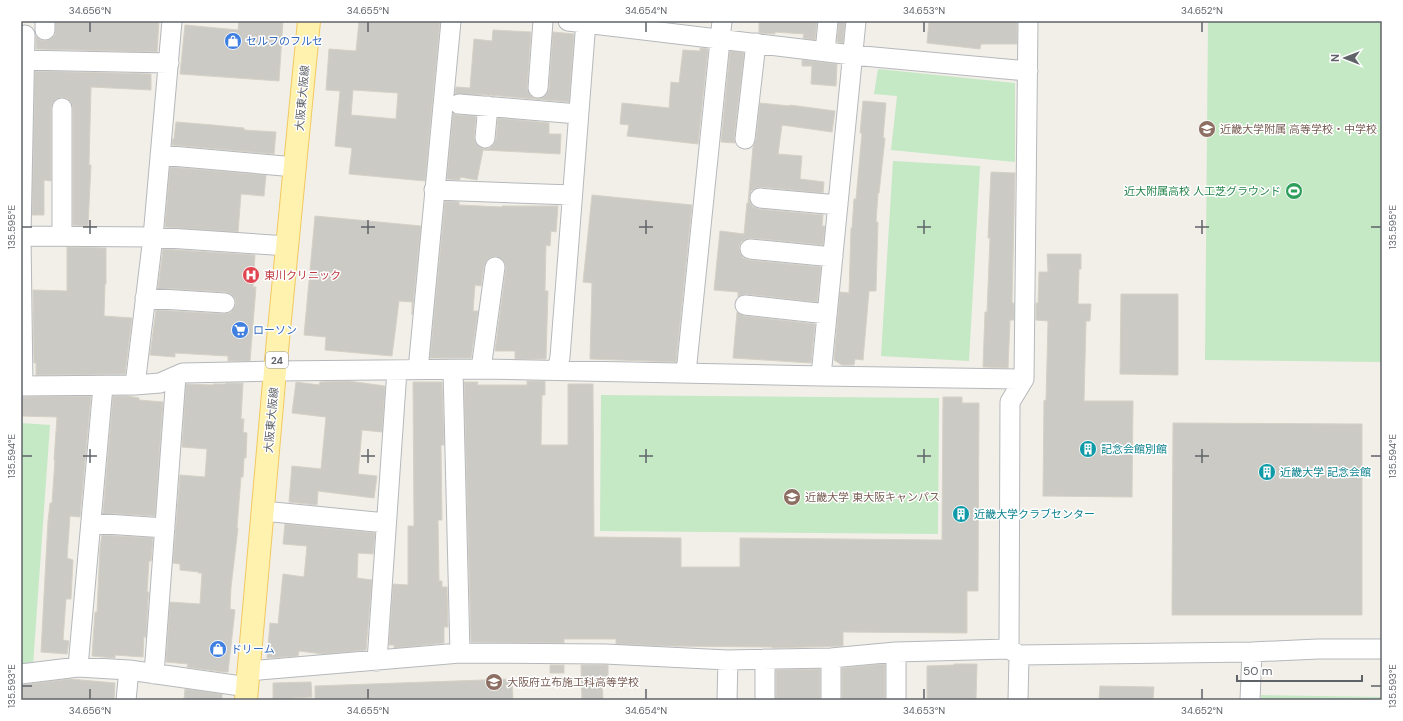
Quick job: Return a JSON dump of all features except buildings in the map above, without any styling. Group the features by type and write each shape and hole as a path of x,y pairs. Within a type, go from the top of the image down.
{"main road":[{"name":"大阪東大阪線","path":"248,686 275,371 309,21"}],"street":[{"path":"135,385 152,237 172,21"},
{"path":"418,370 450,21"},
{"path":"538,88 543,21"},
{"path":"557,370 560,357 578,114 582,80 580,21 721,30 756,43 852,55 1028,71"},
{"path":"825,52 828,21"},
{"path":"821,376 856,21"},
{"path":"1018,700 1014,652 1010,402 1024,379 1028,21"},
{"path":"686,373 721,30"},
{"path":"25,35 23,60 21,236 22,386 103,386 160,383 183,373 481,369 1024,379"},
{"path":"745,139 756,43"},
{"path":"23,60 169,63"},
{"path":"459,104 578,114"},
{"path":"485,138 488,106"},
{"path":"62,108 62,236"},
{"path":"160,155 295,167"},
{"path":"434,190 572,195"},
{"path":"760,198 838,205"},
{"path":"21,236 152,237 288,246"},
{"path":"750,249 833,257"},
{"path":"481,369 494,267"},
{"path":"145,298 225,303"},
{"path":"745,305 827,314"},
{"path":"377,661 397,370"},
{"path":"453,370 460,654"},
{"path":"154,674 176,376"},
{"path":"78,667 103,386"},
{"path":"263,511 386,522"},
{"path":"91,523 165,528"},
{"path":"21,674 78,667 129,670 248,686 377,661 460,654 605,654 728,660 831,658 896,652 1252,652 1318,649 1382,649"},
{"path":"896,652 896,700"},
{"path":"1250,700 1252,652"},
{"path":"831,658 831,700"},
{"path":"764,659 764,700"},
{"path":"727,700 728,660"},
{"path":"126,700 129,670"}],"green space":[{"name":"近大附属高校 人工芝グラウンド","path":"1208,21 1382,21 1382,362 1205,360"},
{"path":"878,69 1015,83 1015,162 891,150 897,96 874,94"},
{"path":"893,161 980,166 969,361 881,356"},
{"path":"601,395 939,398 938,534 600,531"},
{"path":"21,423 50,425 33,665 21,667"},
{"path":"1261,695 1382,697 1382,700 1261,700"}],"place":[{"name":"セルフのフルセ","path":"233,41"},
{"name":"近畿大学附属 高等学校・中学校","path":"1207,129"},
{"name":"近大附属高校 人工芝グラウンド","path":"1294,191"},
{"name":"東川クリニック","path":"251,275"},
{"name":"ローソン","path":"240,330"},
{"name":"記念会館別館","path":"1088,449"},
{"name":"近畿大学 記念会館","path":"1267,472"},
{"name":"近畿大学 東大阪キャンパス","path":"792,497"},
{"name":"近畿大学クラブセンター","path":"961,514"},
{"name":"ドリーム","path":"218,649"},
{"name":"大阪府立布施工科高等学校","path":"494,682"}]}
